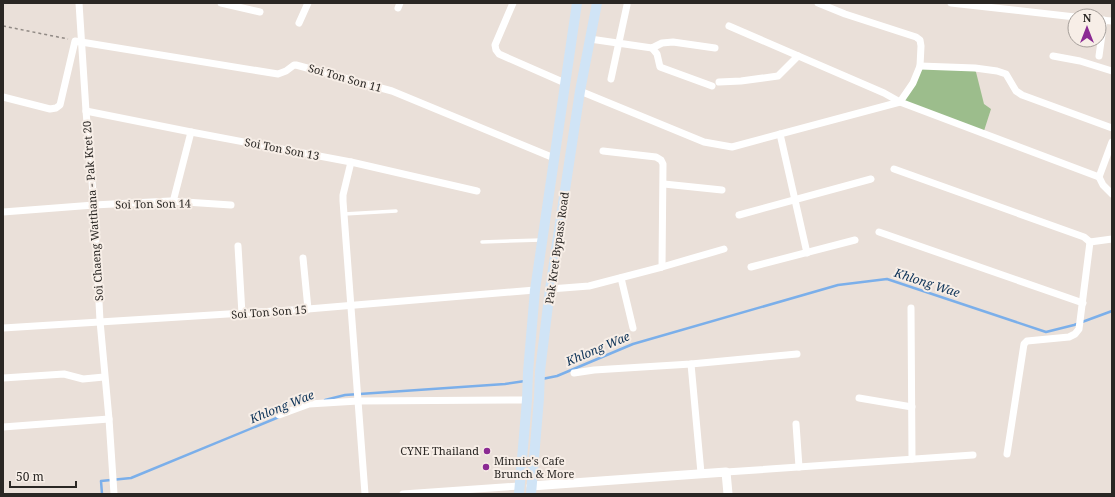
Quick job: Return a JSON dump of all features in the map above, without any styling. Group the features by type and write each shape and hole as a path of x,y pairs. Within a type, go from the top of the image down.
{"main road":[{"name":"Pak Kret Bypass Road","path":"519,490 535,290 577,3"},
{"name":"Pak Kret Bypass Road","path":"531,490 540,371 550,288 580,91 597,3"}],"street":[{"name":"Soi Chaeng Watthana - Pak Kret 20","path":"79,3 78,41 94,205 100,322 114,494"},
{"path":"221,3 260,12"},
{"path":"299,24 308,3"},
{"path":"513,3 495,45 496,50 499,54 565,83"},
{"path":"580,91 704,142 732,147 900,102 913,83 920,66 920,40 916,37 845,14 818,3"},
{"path":"951,3 1021,7 1067,16"},
{"path":"611,79 627,5"},
{"path":"728,26 884,93 900,102 1099,177 1103,185 1112,194"},
{"path":"590,39 652,48 662,43 673,42 715,48"},
{"path":"3,97 50,109 56,108 60,105 78,41"},
{"name":"Soi Ton Son 11","path":"78,41 278,74 296,65 392,91 554,158"},
{"path":"652,48 657,54 660,67 712,86"},
{"path":"1099,56 1100,48"},
{"path":"719,82 742,81 778,76 798,56"},
{"path":"1053,56 1080,61 1112,71"},
{"path":"920,66 975,68 997,71 1006,74 1016,90 1022,96 1112,128"},
{"name":"Soi Ton Son 13","path":"86,111 350,162 477,191"},
{"path":"173,202 191,132"},
{"path":"780,134 807,252"},
{"path":"1099,177 1112,142"},
{"path":"603,151 656,157 664,164 662,267"},
{"path":"350,162 343,195 365,494"},
{"path":"894,169 1084,237 1090,242 1112,239"},
{"path":"739,215 871,179"},
{"path":"664,184 722,190"},
{"name":"Soi Ton Son 14","path":"3,212 94,205 173,202 231,205"},
{"path":"879,232 1083,303"},
{"path":"750,268 856,240"},
{"path":"1007,454 1024,344 1027,341 1069,338 1078,330 1083,303 1090,242"},
{"path":"238,246 242,314"},
{"path":"550,288 589,286 724,249"},
{"path":"303,258 308,309"},
{"path":"622,278 633,328"},
{"name":"Soi Ton Son 15","path":"3,328 242,314 535,290"},
{"path":"912,308 912,459"},
{"path":"574,373 594,370 691,364 797,354"},
{"path":"691,364 702,474"},
{"path":"3,378 64,374 83,379 104,377"},
{"path":"859,398 912,407"},
{"path":"279,415 309,404 358,400 527,399"},
{"path":"3,427 109,419"},
{"path":"796,424 799,467"},
{"path":"531,490 726,472 973,455"},
{"path":"726,472 728,494"},
{"path":"403,494 519,490"}],"lane":[{"path":"344,214 396,212"},
{"path":"482,242 542,240"}],"path":[{"path":"3,26 78,41"}],"green space":[{"path":"920,66 975,68 984,104 991,109 983,134 900,102"}],"waterway":[{"name":"Khlong Wae","path":"542,379 557,376 633,344 838,285 887,279 1046,332 1074,325 1112,311"},
{"name":"Khlong Wae","path":"325,400 345,395 505,384 525,381"},
{"name":"Khlong Wae","path":"102,494 101,481 131,478 279,417"}],"place":[{"name":"CYNE Thailand","path":"487,451"},
{"name":"Minnie's Cafe Brunch & More","path":"486,467"}]}
